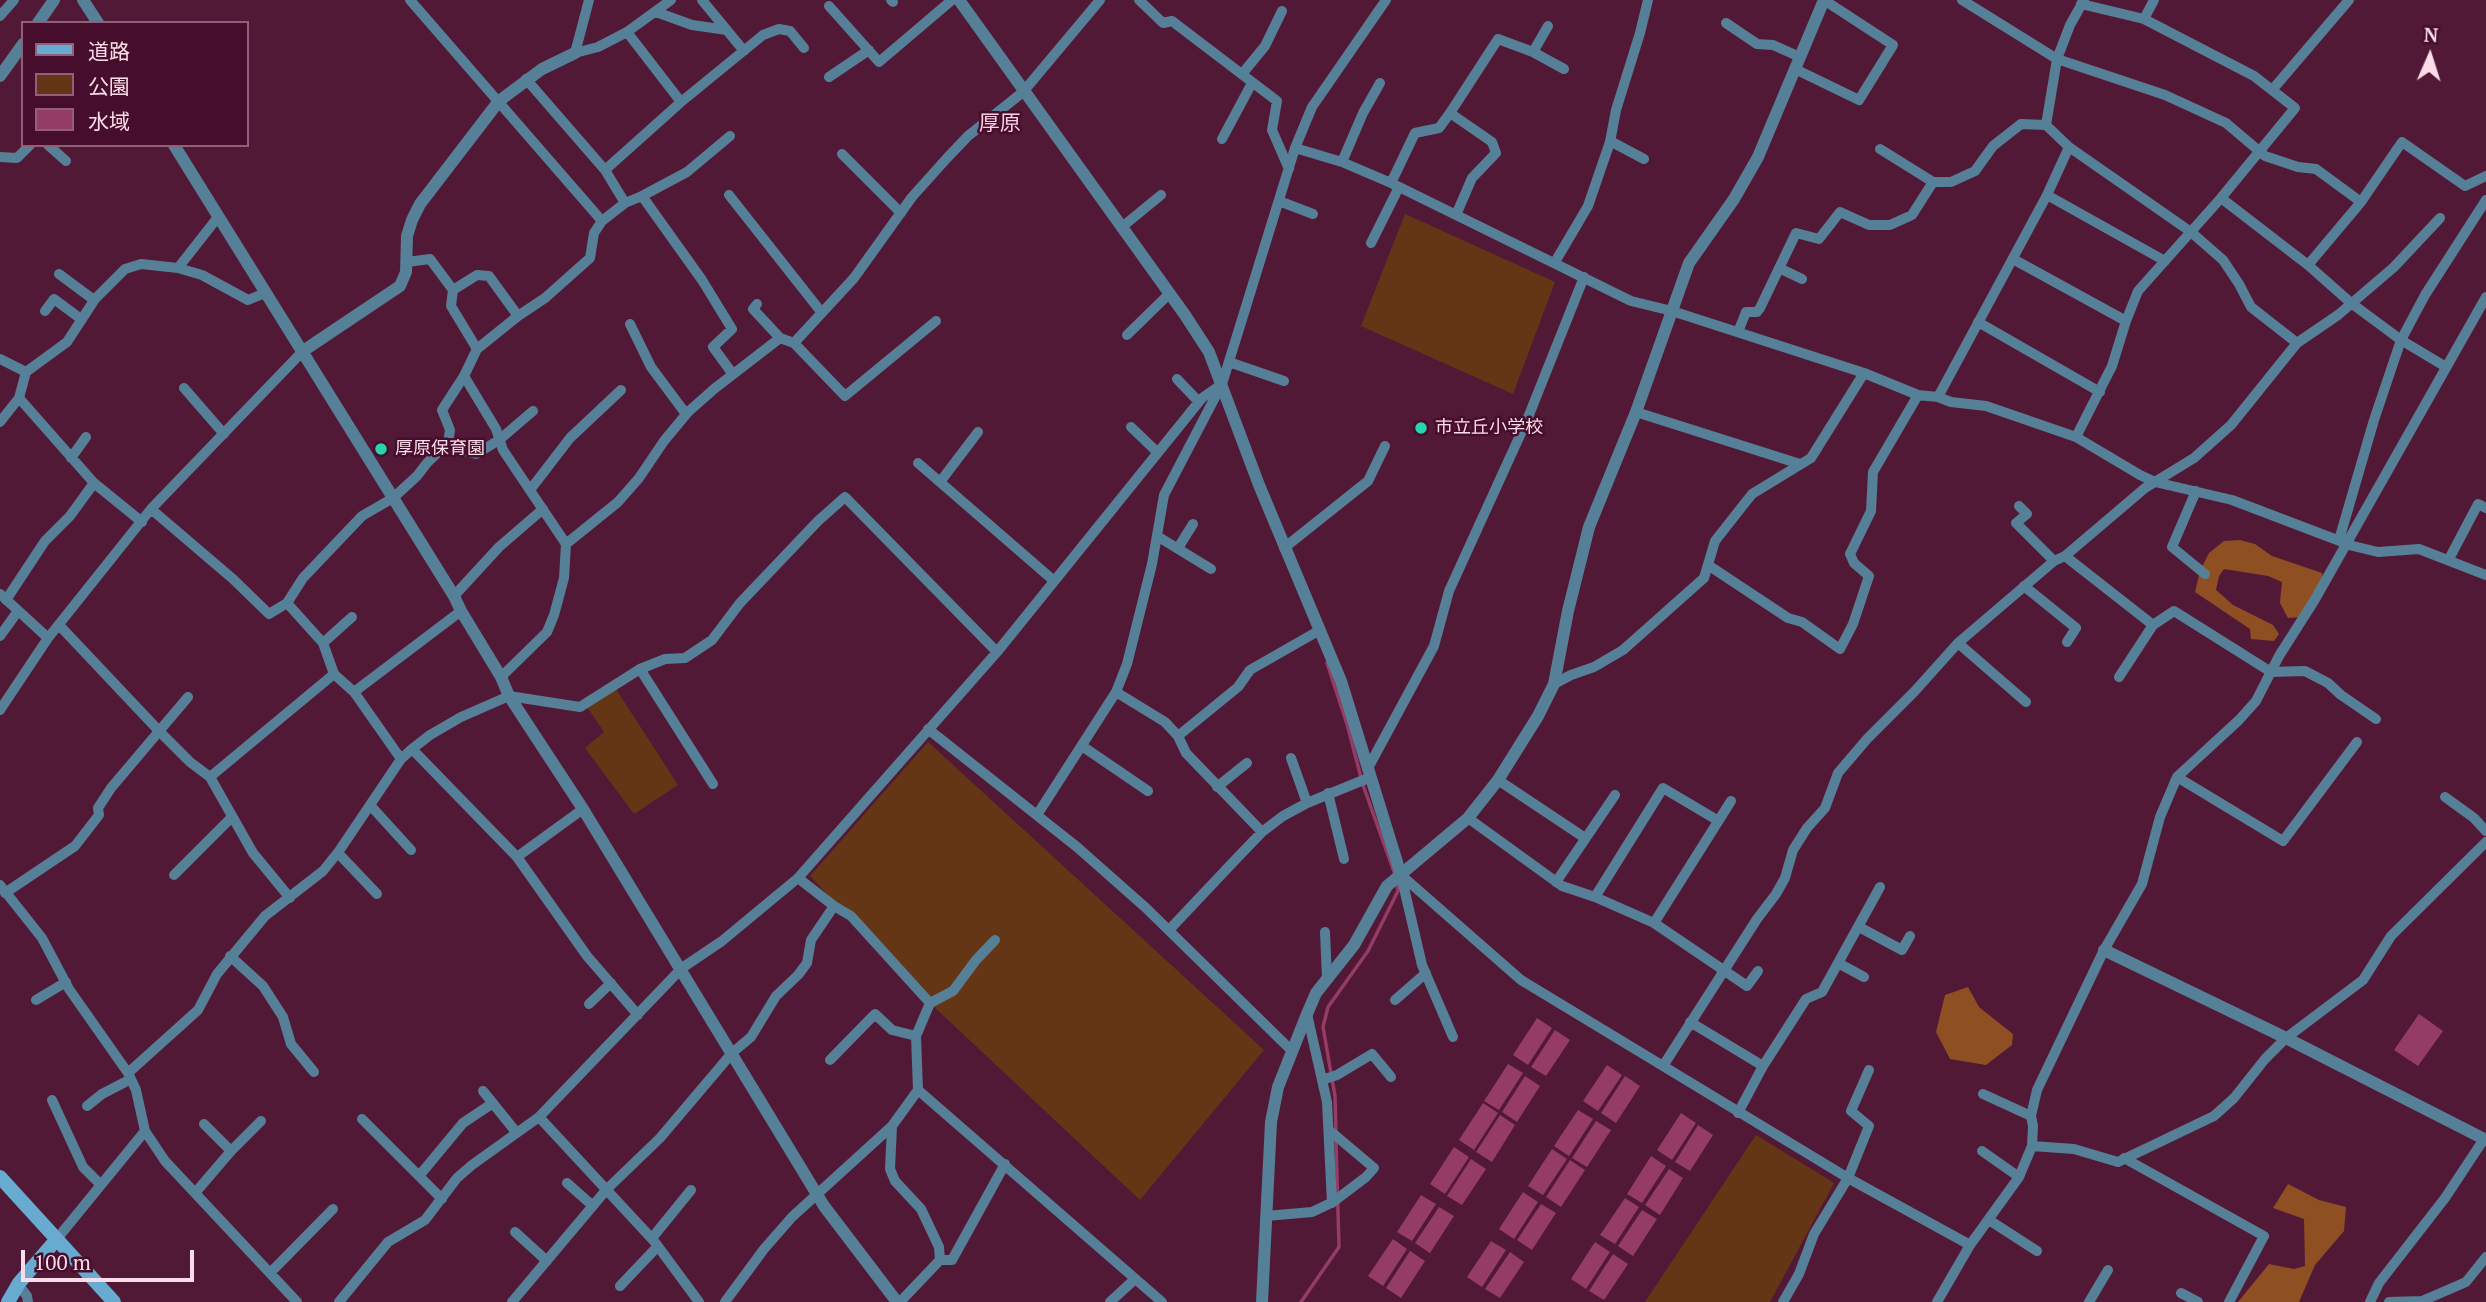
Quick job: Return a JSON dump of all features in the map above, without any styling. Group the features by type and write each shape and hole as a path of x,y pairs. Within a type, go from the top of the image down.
{"main road":[{"path":"0,1177 114,1302"},
{"path":"8,1302 18,1284 56,1240"}],"street":[{"path":"0,16 14,0"},
{"path":"39,21 54,0"},
{"path":"83,0 97,21"},
{"path":"410,0 602,221"},
{"path":"575,53 589,0"},
{"path":"0,710 48,638 151,509 303,351 400,286 406,272 410,228 420,204 499,101 526,79 575,53 598,47 627,32 671,0"},
{"path":"702,0 744,51"},
{"path":"829,6 879,62 952,0"},
{"path":"959,0 1170,293 1209,352 1284,548 1341,681 1365,776 1400,876 1426,973 1453,1037"},
{"path":"1139,0 1163,23 1172,21 1277,102 1272,130 1289,169"},
{"path":"1037,815 1116,692 1127,664 1164,495 1222,384 1295,148 1312,107 1386,0"},
{"path":"1555,262 1588,206 1611,141 1616,110 1640,33 1647,0"},
{"path":"1262,1302 1271,1122 1278,1087 1316,993 1354,945 1387,886 1468,818 1498,780 1538,716 1554,684 1568,611 1589,527 1636,412 1689,263 1734,199 1758,157 1797,63 1824,0 1893,45 1859,100 1797,63 1773,45 1757,44 1726,23"},
{"path":"1962,0 2057,59 2165,95 2226,123 2265,156 2298,167 2316,169 2361,202"},
{"path":"1981,12 1988,0"},
{"path":"2144,19 2154,0"},
{"path":"2273,89 2349,0"},
{"path":"793,343 854,278 912,197 968,136 1023,92 1098,1"},
{"path":"2046,125 2057,59 2070,25 2083,2 2144,19 2225,59 2273,89 2295,108 2221,198 2138,291 2112,366 2076,437"},
{"path":"1242,75 1265,46 1282,11"},
{"path":"656,12 692,25 727,30"},
{"path":"1533,52 1548,26"},
{"path":"605,170 681,102 763,36 779,29 790,31 804,48"},
{"path":"627,32 681,102"},
{"path":"1371,243 1415,133 1439,128 1498,39 1533,52 1564,69"},
{"path":"0,76 21,47"},
{"path":"829,77 869,50"},
{"path":"526,79 605,170 625,203"},
{"path":"1222,139 1252,83"},
{"path":"1342,162 1363,113 1380,83"},
{"path":"1450,113 1492,142 1496,153 1472,178 1457,215"},
{"path":"1881,149 1933,182 1951,182 1975,171 1993,146 2021,124 2046,125 2069,147 2191,232 2222,260 2251,307 2297,343"},
{"path":"151,509 233,579 268,614 287,603 303,578 362,516 393,498 448,443 450,430 442,410 464,376 477,349 545,298 590,258 594,233 602,221 625,203 642,197 687,172 730,136"},
{"path":"1611,141 1644,159"},
{"path":"2308,265 2361,202 2402,142 2465,186 2486,176"},
{"path":"0,157 17,158 28,147"},
{"path":"50,147 66,162"},
{"path":"175,147 454,596 501,677 509,696 682,968 818,1195 899,1302 940,1260 952,1260 1005,1164"},
{"path":"1938,397 2047,195 2069,147"},
{"path":"1295,148 1342,162 1395,185 1631,301 1672,311 1864,373 1918,395 1986,406 2076,437 2155,482 2265,511 2378,552 2419,549 2486,575"},
{"path":"842,154 901,213"},
{"path":"1738,332 1746,312 1757,312 1760,308 1796,233 1819,239 1840,212 1869,225 1890,225 1912,215 1933,182"},
{"path":"729,195 822,313"},
{"path":"1122,227 1161,195"},
{"path":"2047,195 2165,261"},
{"path":"642,197 702,280 732,328 713,347 732,373"},
{"path":"2221,198 2308,265 2351,303 2401,340 2446,367"},
{"path":"1279,201 1313,214"},
{"path":"2342,541 2374,420 2401,340 2425,295 2485,203"},
{"path":"178,268 218,217"},
{"path":"1663,1066 1757,919 1776,894 1785,878 1793,850 1807,828 1825,808 1838,773 1867,739 1958,643 2024,586 2155,482 2194,458 2231,425 2297,343 2394,267 2440,218"},
{"path":"2013,259 2126,321"},
{"path":"407,262 430,260 453,290 452,306 477,349"},
{"path":"0,422 19,398 26,372 66,342 94,300 125,269 141,264 178,268 202,275 248,300 265,293"},
{"path":"1779,268 1802,279"},
{"path":"59,274 94,300"},
{"path":"453,290 477,275 489,276 518,316"},
{"path":"1169,930 1262,832 1283,816 1365,776 1434,646 1448,591 1527,420 1584,278"},
{"path":"1128,335 1170,293"},
{"path":"1937,1302 1970,1245 2019,1177 2032,1146 2031,1116 2037,1090 2104,950 2142,884 2160,817 2177,777 2256,701 2314,601 2342,541 2486,297"},
{"path":"45,311 54,299 81,319"},
{"path":"757,304 753,309 780,338 793,343 845,396 936,321"},
{"path":"1978,322 2100,392"},
{"path":"630,324 651,367 686,414"},
{"path":"566,544 618,502 686,414 732,373 780,338"},
{"path":"0,359 26,372"},
{"path":"1229,362 1284,381"},
{"path":"1554,684 1594,667 1623,649 1704,579 1715,541 1752,494 1811,458 1864,373"},
{"path":"464,376 496,429 503,450 566,544 564,578 547,632 501,677"},
{"path":"1177,379 1198,401"},
{"path":"339,1302 388,1242 425,1220 457,1178 539,1117 682,968 722,941 797,878 998,652 1198,401 1222,384"},
{"path":"184,388 224,434"},
{"path":"530,490 562,448 621,390"},
{"path":"1709,565 1788,618 1802,622 1840,649 1853,624 1869,576 1854,563 1850,555 1871,511 1873,471 1918,395"},
{"path":"19,398 93,483 142,522"},
{"path":"444,446 476,454 499,440 533,411"},
{"path":"1636,412 1800,464"},
{"path":"1131,427 1157,452"},
{"path":"940,482 978,432"},
{"path":"71,458 86,437"},
{"path":"1284,548 1368,481 1385,446"},
{"path":"918,463 1053,580"},
{"path":"48,638 3,597 45,541 70,516 93,483"},
{"path":"2196,491 2172,547 2205,574"},
{"path":"87,1106 129,1076 198,1010 230,956 265,916 323,871 401,759 412,749 461,717 509,696 580,707 640,669 665,659 685,658 712,640 740,603 845,497 998,652"},
{"path":"2449,559 2478,504 2486,508"},
{"path":"2019,506 2027,514 2016,523 2054,561"},
{"path":"454,596 499,547 543,509"},
{"path":"1178,548 1192,524"},
{"path":"1157,536 1211,569"},
{"path":"2065,556 2153,625"},
{"path":"2024,586 2076,628 2067,642"},
{"path":"287,603 323,643 334,674 354,692 401,759"},
{"path":"0,636 18,611"},
{"path":"354,692 461,611"},
{"path":"2119,677 2153,625 2174,611 2271,672 2305,671 2328,683 2376,719"},
{"path":"323,643 352,617"},
{"path":"59,625 160,732 210,777 253,853 290,898"},
{"path":"1178,736 1238,687 1250,670 1320,630"},
{"path":"1958,643 2026,702"},
{"path":"640,669 713,784"},
{"path":"210,777 334,674"},
{"path":"1116,692 1165,722 1178,736 1186,753 1262,832"},
{"path":"188,697 111,788 98,808 99,815 75,846 3,889 42,938 66,982 129,1076 136,1090 145,1131 165,1161 296,1302"},
{"path":"928,729 1077,847 1169,930 1292,1051"},
{"path":"2177,777 2283,841 2357,742"},
{"path":"1082,746 1148,791"},
{"path":"412,749 517,857 587,956 638,1014"},
{"path":"1291,758 1307,803"},
{"path":"1217,787 1247,763"},
{"path":"1498,780 1585,838"},
{"path":"1595,897 1663,788 1717,820"},
{"path":"1328,793 1344,859"},
{"path":"1556,882 1615,795"},
{"path":"2445,797 2474,818 2486,831"},
{"path":"1654,923 1731,800"},
{"path":"370,805 411,850"},
{"path":"517,857 583,809"},
{"path":"174,875 232,817"},
{"path":"1468,818 1556,882 1654,923 1747,986 1758,971"},
{"path":"2032,1146 2074,1149 2118,1162 2214,1116 2234,1098 2286,1038 2363,980 2391,936 2486,842"},
{"path":"338,853 377,894"},
{"path":"1400,876 1521,980 1848,1178 1970,1245"},
{"path":"797,878 851,916 930,1003"},
{"path":"1738,1112 1763,1066 1806,999 1822,992 1880,887"},
{"path":"512,1302 607,1189 660,1138 732,1053 751,1037 776,996 799,975 807,963 811,940 834,906"},
{"path":"1859,927 1902,950 1910,936"},
{"path":"1325,932 1327,979"},
{"path":"724,1302 792,1217 892,1126 918,1090 916,1036 930,1003 953,991 995,940"},
{"path":"2104,950 2286,1038 2485,1140 2445,1198 2379,1283 2370,1302"},
{"path":"230,956 264,986 283,1017 291,1044 314,1072"},
{"path":"1838,963 1864,977"},
{"path":"1395,1000 1426,973"},
{"path":"36,1000 66,982"},
{"path":"589,1004 611,984"},
{"path":"830,1060 875,1014 892,1030 916,1036"},
{"path":"1307,1014 1328,1102 1336,1200"},
{"path":"1690,1022 1763,1066"},
{"path":"1323,1079 1338,1075 1372,1054 1391,1077"},
{"path":"1783,1302 1799,1274 1814,1234 1848,1178 1870,1126 1850,1111 1870,1070"},
{"path":"918,1090 1162,1302"},
{"path":"483,1091 516,1132"},
{"path":"1983,1094 2031,1116"},
{"path":"52,1100 83,1167 101,1185"},
{"path":"419,1176 463,1124 493,1103"},
{"path":"539,1117 655,1242 699,1302"},
{"path":"362,1119 442,1199"},
{"path":"195,1193 261,1121"},
{"path":"204,1124 231,1151"},
{"path":"892,1126 891,1169 895,1181 921,1209 939,1247 940,1260"},
{"path":"56,1240 145,1131"},
{"path":"1266,1216 1312,1212 1336,1200 1374,1168 1330,1131"},
{"path":"1982,1151 2019,1177"},
{"path":"2124,1158 2264,1236 2229,1302"},
{"path":"567,1183 593,1206"},
{"path":"620,1286 691,1190"},
{"path":"270,1273 333,1209"},
{"path":"1989,1220 2037,1251"},
{"path":"515,1232 547,1261"},
{"path":"2389,1302 2422,1301 2466,1282 2486,1257"},
{"path":"2089,1302 2108,1270"},
{"path":"1110,1302 1135,1279"},
{"path":"18,1284 28,1302"},
{"path":"2181,1293 2198,1302"}],"green space":[{"path":"1405,214 1555,282 1513,394 1361,326"},
{"path":"614,686 678,785 634,814 585,748 604,732 587,707"},
{"path":"928,742 1264,1050 1140,1200 930,1003 810,876"},
{"path":"1756,1135 1834,1183 1770,1302 1645,1302"}],"shaded area":[{"path":"2240,540 2255,544 2272,556 2322,573 2323,585 2302,617 2288,618 2280,603 2282,582 2268,576 2224,569 2219,576 2216,590 2233,605 2273,625 2279,634 2274,641 2251,639 2250,629 2195,592 2200,571 2209,553 2224,541"},
{"path":"1968,987 1979,1007 2013,1034 2012,1045 1986,1065 1950,1059 1936,1032 1945,995"},
{"path":"2288,1184 2319,1200 2346,1207 2344,1231 2315,1265 2299,1302 2238,1302 2269,1264 2294,1269 2305,1266 2304,1219 2273,1208"}],"water":[{"path":"2419,1014 2443,1031 2418,1066 2394,1050"},
{"path":"1537,1018 1552,1028 1528,1065 1513,1055"},
{"path":"1555,1030 1570,1040 1546,1076 1531,1067"},
{"path":"1508,1064 1523,1073 1499,1110 1484,1101"},
{"path":"1607,1065 1622,1075 1598,1111 1583,1101"},
{"path":"1525,1076 1540,1086 1517,1122 1502,1112"},
{"path":"1625,1076 1640,1086 1616,1123 1601,1113"},
{"path":"1483,1103 1498,1113 1474,1150 1459,1140"},
{"path":"1578,1110 1593,1119 1569,1156 1554,1146"},
{"path":"1681,1113 1696,1123 1672,1160 1657,1150"},
{"path":"1500,1115 1515,1125 1492,1162 1476,1152"},
{"path":"1596,1121 1611,1130 1587,1167 1572,1158"},
{"path":"1698,1125 1713,1135 1690,1171 1675,1162"},
{"path":"1454,1147 1469,1157 1445,1194 1430,1184"},
{"path":"1552,1149 1567,1159 1543,1195 1528,1186"},
{"path":"1651,1156 1666,1166 1642,1203 1627,1194"},
{"path":"1471,1159 1486,1169 1462,1205 1447,1196"},
{"path":"1570,1160 1585,1170 1561,1207 1546,1197"},
{"path":"1669,1169 1683,1178 1660,1215 1645,1205"},
{"path":"1523,1192 1538,1202 1514,1239 1499,1229"},
{"path":"1421,1195 1436,1204 1412,1241 1397,1232"},
{"path":"1625,1198 1639,1207 1615,1244 1600,1235"},
{"path":"1541,1204 1556,1213 1532,1250 1517,1240"},
{"path":"1439,1207 1454,1216 1430,1253 1415,1243"},
{"path":"1642,1210 1657,1219 1633,1256 1618,1246"},
{"path":"1393,1239 1407,1249 1383,1286 1368,1276"},
{"path":"1491,1241 1506,1250 1482,1287 1467,1277"},
{"path":"1595,1242 1610,1252 1586,1289 1571,1279"},
{"path":"1410,1251 1425,1261 1401,1298 1386,1288"},
{"path":"1510,1252 1524,1262 1500,1298 1485,1289"},
{"path":"1613,1254 1628,1264 1604,1300 1589,1291"}],"waterway":[{"path":"1327,663 1363,785 1394,872"},
{"path":"1336,1133 1335,1096 1323,1027 1328,1007 1368,951 1398,891 1397,883"},
{"path":"1301,1302 1339,1247 1336,1141"}],"place":[{"name":"市立丘小学校","path":"1421,428"},
{"name":"厚原保育園","path":"381,449"}],"district":[{"name":"厚原","path":"1000,124"}]}
